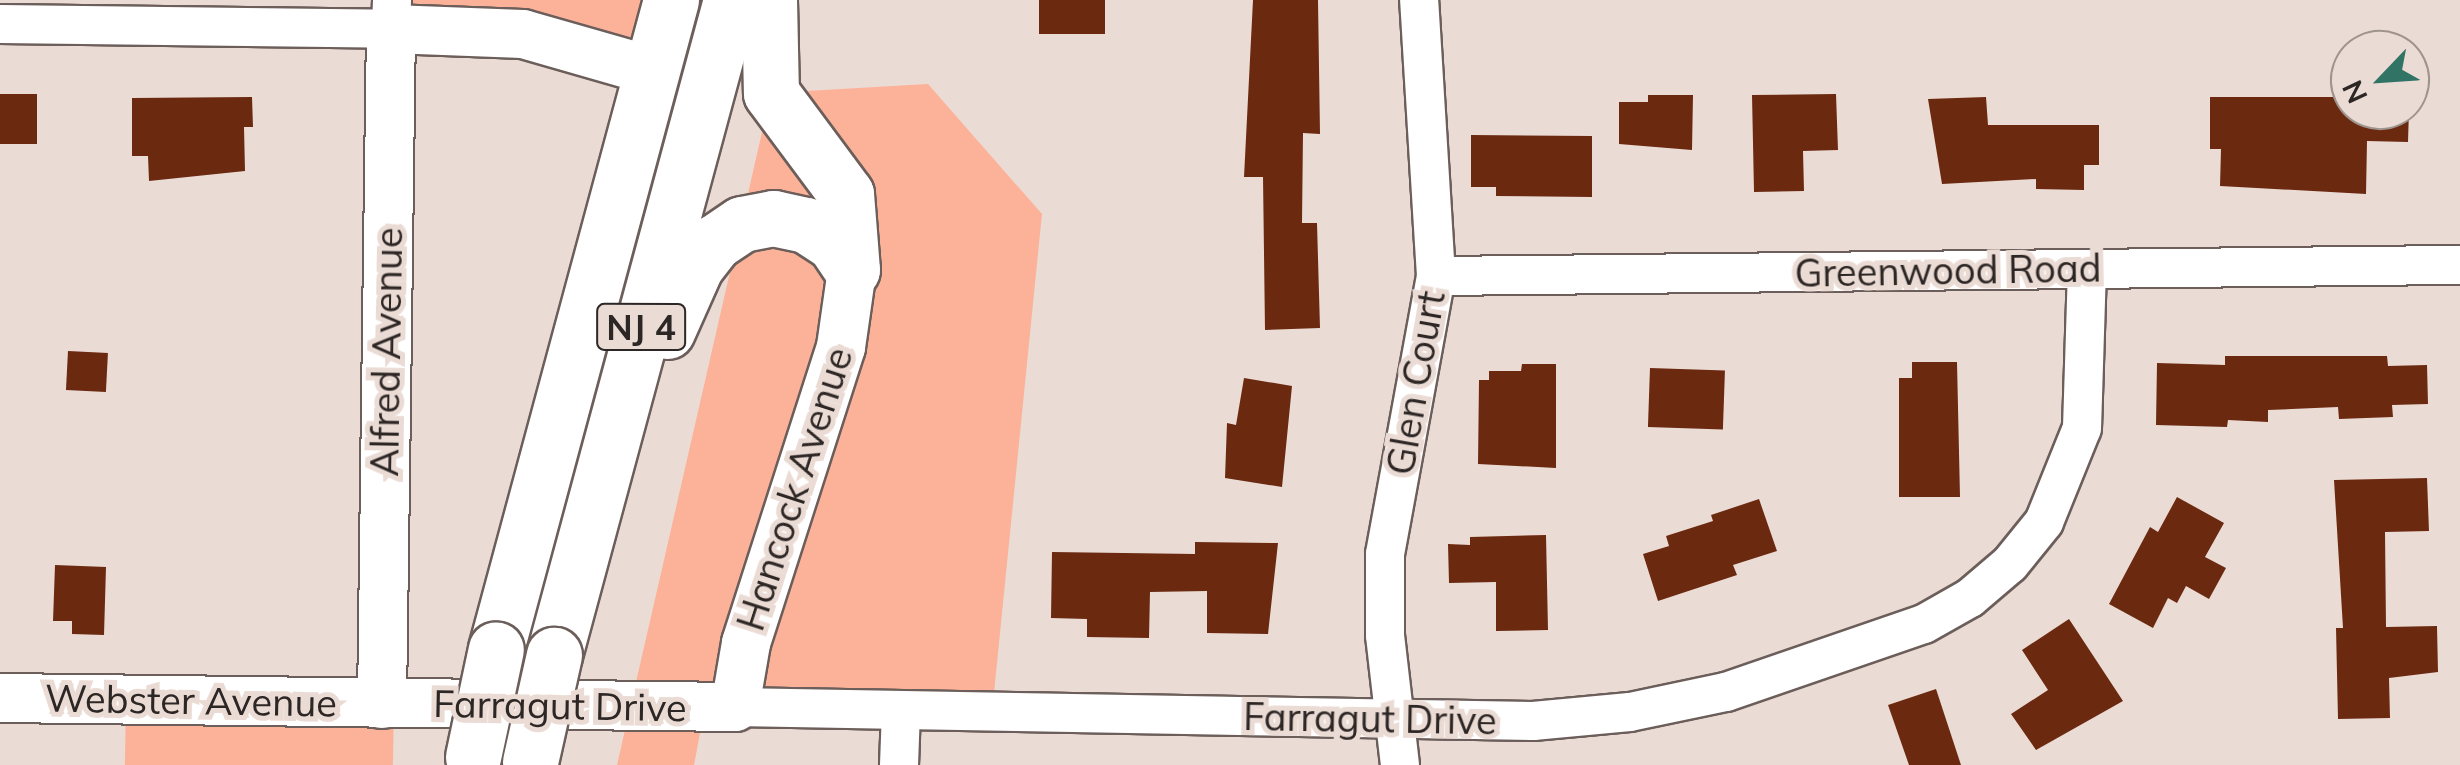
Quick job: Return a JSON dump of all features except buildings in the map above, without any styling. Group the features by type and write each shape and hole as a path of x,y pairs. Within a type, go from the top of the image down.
{"highway":[{"name":"NJ 4","path":"472,761 496,650 671,0"},
{"name":"NJ 4","path":"530,763 596,494 731,0"},
{"path":"769,0 771,93 846,194 852,270"},
{"path":"596,494 696,266 716,242 742,224 790,220 834,243 852,270"}],"street":[{"name":"Glen Court","path":"1400,765 1392,720 1385,554 1436,276 1419,0"},
{"path":"0,24 391,14 523,34 652,71"},
{"name":"Alfred Avenue","path":"382,704 391,14"},
{"name":"Greenwood Road","path":"1436,276 2460,265"},
{"name":"Farragut Drive","path":"382,704 1533,721 1630,712 1726,692 1924,624 1970,598 2032,536 2068,474 2088,379 2086,269"},
{"name":"Hancock Avenue","path":"735,708 746,643 841,347 852,270"},
{"name":"Webster Avenue","path":"0,698 382,704"},
{"path":"899,765 901,711"}],"shaded area":[{"path":"392,0 671,0 652,71 462,29"},
{"path":"928,84 1042,214 992,713 705,707 694,765 617,765 771,93"},
{"path":"126,700 394,705 393,765 125,765"}]}
